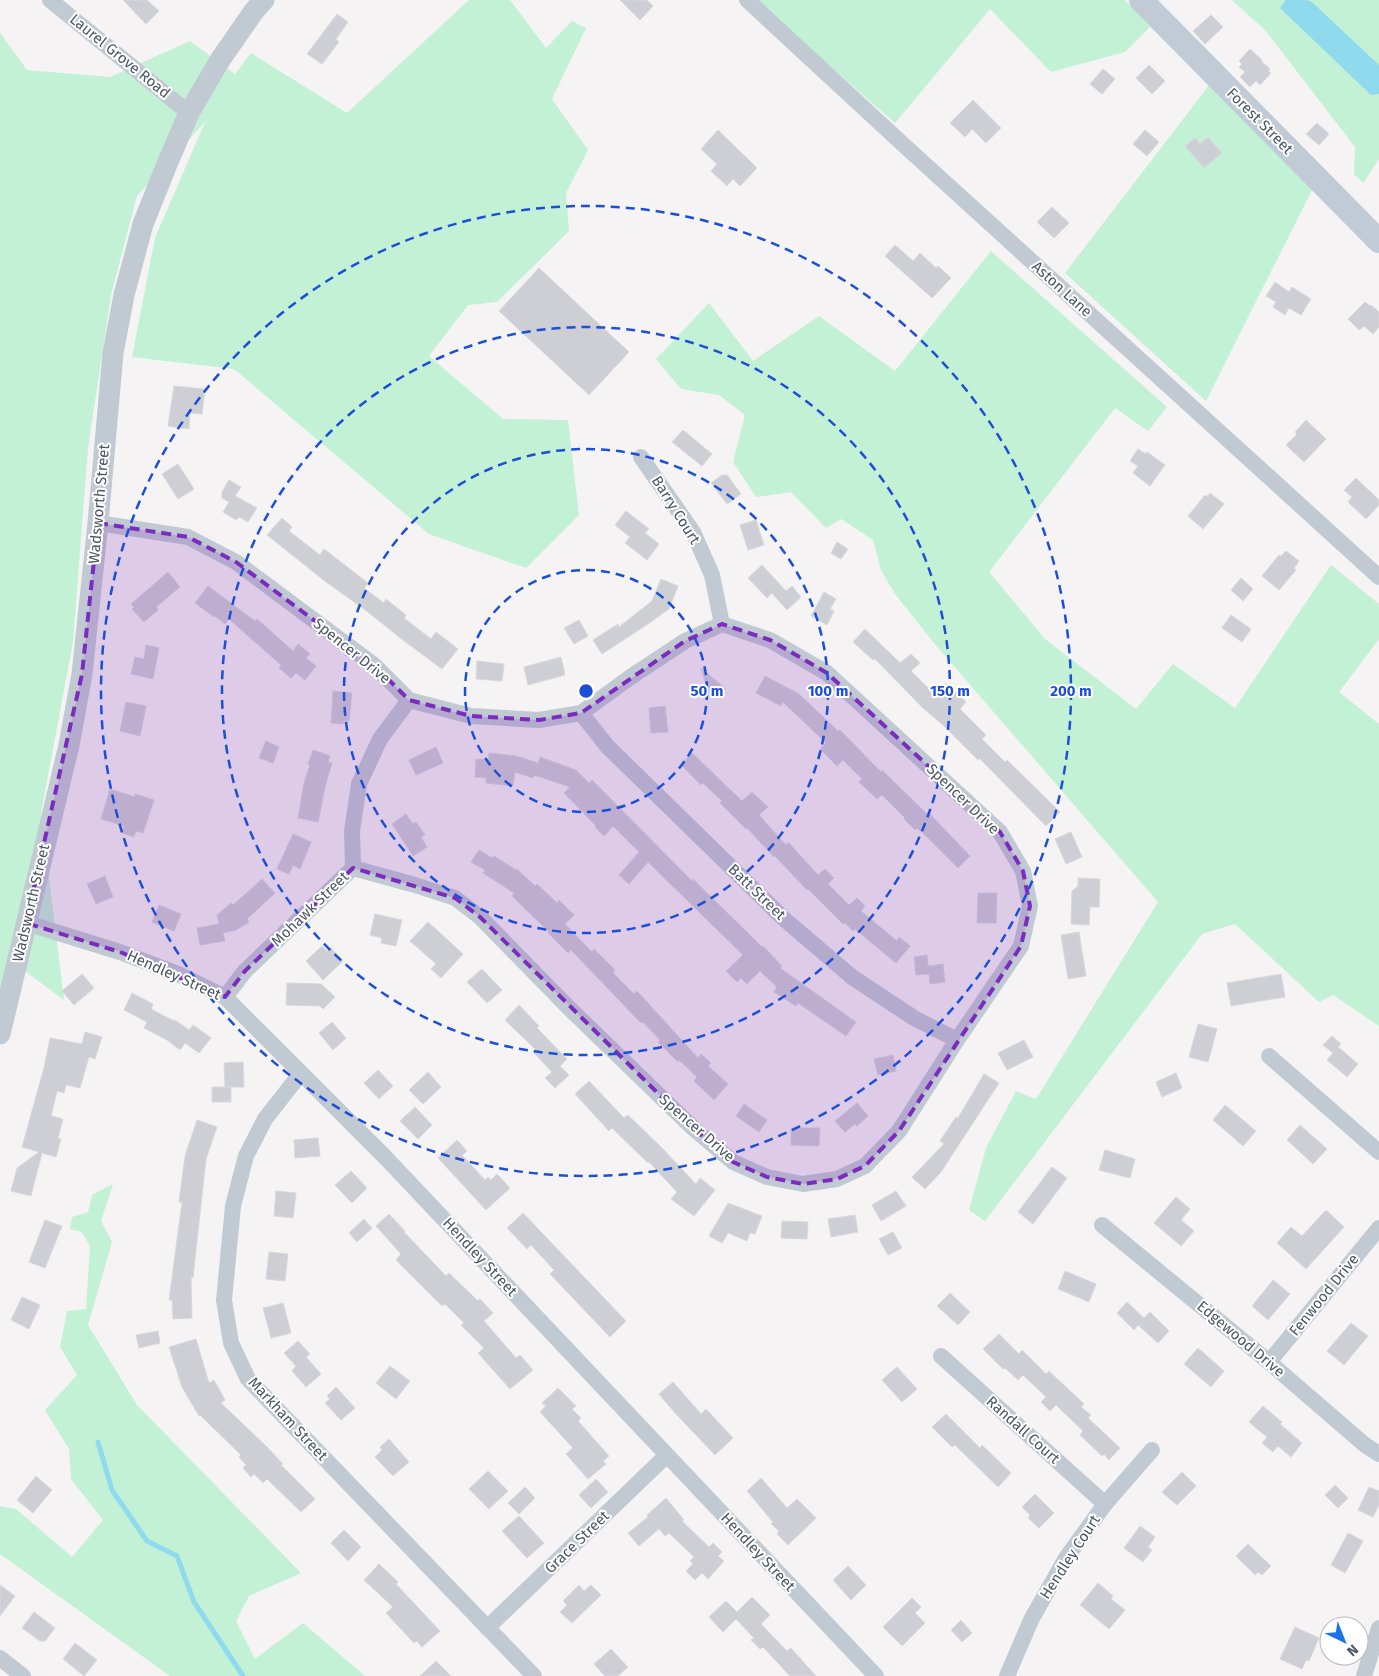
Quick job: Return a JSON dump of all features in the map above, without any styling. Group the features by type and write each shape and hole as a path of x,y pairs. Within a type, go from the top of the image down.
{"main road":[{"name":"Forest Street","path":"1141,0 1379,241"}],"street":[{"name":"Laurel Grove Road","path":"50,0 189,113"},
{"name":"Wadsworth Street","path":"0,1034 69,745 79,692 98,523 113,353 124,295 143,224 189,113 220,60 254,11 264,0"},
{"name":"Aston Lane","path":"747,0 1379,577"},
{"name":"Barry Court","path":"642,457 693,532 712,575 722,624"},
{"name":"Spencer Drive","path":"98,523 188,537 236,562 374,665 409,700"},
{"name":"Spencer Drive","path":"353,868 455,898 480,918 566,1006 694,1129 733,1162 767,1177 803,1184 837,1179 865,1166 899,1131 957,1040 1021,946 1030,906 1024,871 1000,832 827,673 770,640 722,624"},
{"path":"409,700 471,716 539,720 581,714 632,676 685,642 722,624"},
{"name":"Mohawk Street","path":"225,997 245,971 353,868 352,831 359,784 380,739 409,700"},
{"name":"Batt Street","path":"581,714 607,746 783,918 852,977 914,1018 957,1040"},
{"name":"Hendley Street","path":"26,923 120,952 178,974 225,997 386,1158 876,1676"},
{"path":"1269,1056 1379,1152"},
{"name":"Markham Street","path":"301,1073 265,1119 246,1156 233,1206 224,1300 231,1343 248,1378 534,1676"},
{"name":"Edgewood Drive","path":"1102,1225 1269,1362 1365,1445 1379,1454"},
{"name":"Fenwood Drive","path":"1269,1362 1379,1228"},
{"name":"Randall Court","path":"940,1356 1105,1504"},
{"name":"Hendley Court","path":"1007,1676 1035,1613 1066,1558 1105,1504 1152,1450"},
{"name":"Grace Street","path":"488,1628 667,1455"},
{"path":"1364,1676 1379,1628"},
{"path":"0,1658 23,1676"}],"highlighted area":[{"path":"98,523 188,537 236,562 374,665 409,700 471,716 539,720 581,713 685,641 722,624 770,640 827,673 1000,832 1023,871 1030,906 1021,946 899,1131 865,1166 837,1179 803,1184 767,1177 733,1162 694,1129 480,917 455,898 353,868 245,971 225,997 120,952 26,923 82,674"}],"green space":[{"path":"469,0 510,0 546,48 572,21 586,28 552,99 588,150 566,193 569,231 497,302 468,305 429,356 503,419 568,420 579,515 526,568 429,534 234,369 132,357 155,238 205,122 137,196 111,295 88,448 73,642 41,813 64,1000 15,964 0,994 0,33 27,70 110,77 190,41 235,74 251,53 347,113"},
{"path":"754,0 1125,0 1150,27 1125,52 1051,72 990,9 895,123"},
{"path":"1232,0 1379,0 1379,159 1363,183 1354,174 1355,147 1266,31"},
{"path":"1210,84 1313,188 1206,401 1065,273"},
{"path":"991,251 1167,407 1148,431 1115,408 989,572 1045,639 1136,709 1173,664 1235,708 1331,565 1379,604 1379,639 1339,692 1379,724 1379,1026 1333,995 1319,1002 1235,924 1202,934 985,1221 969,1210 986,1148 1016,1091 1036,1099 1158,902 934,643 895,594 881,570 873,540 841,519 826,528 791,492 756,497 733,462 745,415 719,395 681,389 656,359 709,303 753,361 819,316 895,371"},
{"path":"113,1184 101,1221 112,1242 88,1325 137,1405 301,1573 249,1596 236,1621 255,1659 303,1623 365,1676 170,1676 0,1554 0,1506 16,1509 72,1557 103,1520 71,1479 69,1449 45,1410 77,1375 60,1347 67,1311 86,1309 90,1246 82,1232 70,1229 72,1217 88,1212 92,1195"}],"water":[{"path":"1286,0 1307,0 1312,2 1379,65 1379,94 1371,95 1280,8"}],"building":[{"path":"123,0 147,0 159,11 146,24"},
{"path":"620,0 647,0 653,6 640,20"},
{"path":"337,14 348,22 336,39 339,42 322,64 307,54"},
{"path":"1211,15 1223,27 1205,44 1193,31"},
{"path":"1250,49 1270,69 1268,71 1271,73 1260,85 1256,81 1250,87 1240,77 1245,72 1239,67 1242,64 1239,61"},
{"path":"1149,65 1165,81 1152,94 1136,78"},
{"path":"1103,69 1115,79 1102,94 1090,84"},
{"path":"973,100 1001,128 986,143 972,129 965,137 950,123"},
{"path":"1317,123 1329,134 1319,145 1306,134"},
{"path":"718,130 757,168 740,186 733,179 727,186 711,171 717,164 701,149"},
{"path":"1145,130 1159,142 1147,156 1133,144"},
{"path":"1208,137 1222,153 1204,168 1185,146 1195,138 1200,144"},
{"path":"1052,207 1069,223 1054,238 1037,222"},
{"path":"895,245 913,261 920,253 936,268 938,266 951,278 932,298 885,256"},
{"path":"539,268 629,352 589,395 499,311"},
{"path":"1275,282 1289,292 1292,287 1311,299 1301,315 1289,308 1285,315 1273,307 1276,302 1266,296"},
{"path":"1365,302 1379,312 1379,327 1373,334 1364,326 1359,330 1348,319"},
{"path":"174,386 205,389 202,414 190,413 189,429 168,426"},
{"path":"1306,420 1326,439 1304,462 1286,445 1297,434 1295,432"},
{"path":"683,430 712,454 702,466 672,442"},
{"path":"1138,449 1146,454 1147,452 1165,465 1150,486 1133,473 1138,466 1130,461"},
{"path":"178,464 194,489 178,499 162,474"},
{"path":"722,475 727,475 741,494 727,504 711,483"},
{"path":"1356,478 1379,500 1379,505 1366,519 1348,502 1352,497 1344,490"},
{"path":"229,480 241,487 235,496 257,508 248,522 239,517 236,520 223,512 229,502 222,498 222,492"},
{"path":"1210,493 1224,504 1203,529 1188,516 1205,495 1207,497"},
{"path":"626,511 649,529 645,533 659,544 647,560 625,543 630,537 615,525"},
{"path":"282,518 292,527 289,531 320,555 324,549 368,583 364,588 384,603 386,599 406,615 404,618 431,639 436,632 458,649 442,669 267,535"},
{"path":"756,520 764,545 748,550 740,525"},
{"path":"837,542 848,549 841,559 831,553"},
{"path":"1286,551 1299,561 1294,568 1296,570 1279,590 1262,576 1279,555 1281,556"},
{"path":"762,565 786,591 792,586 801,597 787,610 772,593 767,598 748,578"},
{"path":"168,572 180,587 156,607 158,610 144,622 132,609 134,607 131,604"},
{"path":"1241,578 1253,589 1243,601 1231,590"},
{"path":"661,579 678,586 669,609 602,654 593,640 618,624 619,627 652,601"},
{"path":"208,586 255,621 257,619 293,651 298,644 310,654 306,658 316,666 305,680 296,673 291,678 279,668 281,665 229,619 225,624 195,603"},
{"path":"824,592 836,599 830,609 834,611 827,625 811,616"},
{"path":"1231,615 1251,629 1242,642 1222,628"},
{"path":"579,620 588,636 574,644 564,628"},
{"path":"865,629 900,663 911,654 920,663 911,671 935,695 946,683 966,702 960,709 986,735 982,739 1005,762 1007,760 1060,812 1046,826 979,758 978,760 923,708 875,659 873,660 853,642"},
{"path":"146,645 159,648 153,679 131,674 135,657 144,659"},
{"path":"561,657 565,675 528,685 524,667"},
{"path":"477,661 504,664 502,681 476,679"},
{"path":"701,668 726,689 709,694"},
{"path":"765,676 799,694 838,731 840,730 881,772 882,770 927,814 928,812 970,856 958,868 917,828 915,830 882,795 877,799 859,782 862,779 843,760 837,766 820,749 826,743 783,702 781,706 756,693"},
{"path":"333,691 352,693 349,721 344,721 343,724 331,723"},
{"path":"126,702 146,706 140,736 120,731"},
{"path":"665,706 668,732 651,733 649,708"},
{"path":"266,741 279,747 273,763 259,758"},
{"path":"436,747 443,763 416,775 409,760"},
{"path":"313,750 330,756 328,762 332,763 318,822 298,818 304,783 310,765 308,764"},
{"path":"489,753 516,756 538,763 540,757 576,770 589,783 592,780 692,881 693,879 763,946 782,966 780,968 856,1022 846,1036 798,1003 796,1006 774,992 777,987 760,971 747,984 741,978 737,982 726,971 743,955 648,862 629,884 619,875 639,852 613,826 604,836 564,793 570,787 534,775 533,778 515,772 513,786 486,783 486,778 475,777 476,759 488,760"},
{"path":"692,753 742,801 752,792 768,807 759,815 786,845 788,842 818,875 825,869 834,878 828,884 849,905 857,898 865,906 861,911 897,941 899,937 910,946 896,963 855,929 853,931 845,923 843,924 720,803 722,801 703,783 701,785 681,765"},
{"path":"110,789 135,797 135,794 154,800 143,833 136,831 134,837 122,833 124,826 101,819"},
{"path":"406,814 413,824 416,822 425,835 421,837 427,847 413,856 392,824"},
{"path":"1071,832 1082,857 1066,864 1055,839"},
{"path":"293,834 311,842 300,869 293,865 289,874 277,869"},
{"path":"479,850 517,869 535,886 537,884 557,903 559,900 574,915 565,924 592,952 594,949 615,970 613,973 634,994 637,991 698,1058 701,1054 711,1063 708,1066 728,1084 714,1100 694,1081 697,1077 679,1060 678,1062 658,1042 660,1040 643,1022 641,1023 571,950 568,953 548,933 512,896 514,893 483,873 485,870 471,862"},
{"path":"105,876 113,897 96,904 87,884"},
{"path":"1078,878 1100,879 1099,907 1090,907 1089,925 1071,924 1072,891 1078,886"},
{"path":"262,879 275,893 247,919 249,922 236,930 223,933 225,941 200,945 197,928 219,924 217,915 231,903 233,905"},
{"path":"978,893 997,893 996,923 977,923"},
{"path":"159,905 181,914 174,931 152,922"},
{"path":"375,914 402,920 396,946 381,943 382,938 370,935"},
{"path":"428,922 463,954 441,978 431,969 436,964 410,941"},
{"path":"1079,932 1086,976 1068,979 1061,935"},
{"path":"322,946 327,951 331,948 343,961 323,980 306,961"},
{"path":"927,955 928,966 943,964 945,982 930,984 929,974 916,975 914,957"},
{"path":"482,969 502,990 487,1003 467,982"},
{"path":"82,974 94,988 74,1005 62,991"},
{"path":"1281,974 1285,997 1231,1006 1227,983"},
{"path":"287,983 321,984 335,997 323,1009 320,1006 286,1005"},
{"path":"132,993 153,1004 151,1009 175,1020 189,1030 193,1025 211,1038 199,1053 185,1043 180,1050 167,1040 144,1028 147,1022 124,1010"},
{"path":"519,1005 539,1026 537,1028 567,1059 560,1066 569,1075 555,1088 545,1078 552,1072 533,1052 535,1049 505,1020"},
{"path":"332,1022 346,1038 333,1050 319,1033"},
{"path":"1198,1024 1217,1029 1208,1062 1189,1057"},
{"path":"85,1032 102,1037 95,1059 89,1057 80,1088 66,1085 64,1093 57,1091 51,1116 63,1119 58,1138 61,1139 56,1157 42,1153 31,1196 11,1191 17,1168 39,1152 22,1147 44,1068 50,1038 82,1044"},
{"path":"1332,1036 1341,1044 1338,1047 1358,1064 1347,1077 1327,1060 1333,1053 1323,1045"},
{"path":"1024,1040 1033,1057 1007,1070 998,1053"},
{"path":"893,1055 896,1071 878,1075 874,1059"},
{"path":"243,1062 244,1087 225,1087 224,1063"},
{"path":"378,1070 393,1086 379,1099 364,1083"},
{"path":"428,1072 441,1087 423,1104 409,1090"},
{"path":"1176,1073 1182,1088 1162,1097 1156,1082"},
{"path":"984,1074 999,1083 941,1172 925,1189 912,1177 944,1144 940,1141 956,1117 958,1118"},
{"path":"589,1081 624,1118 628,1115 696,1184 700,1178 715,1190 694,1216 671,1199 677,1192 649,1162 612,1128 609,1131 575,1094"},
{"path":"212,1087 231,1087 231,1102 212,1102"},
{"path":"857,1103 868,1116 857,1126 855,1124 845,1132 835,1121"},
{"path":"744,1104 767,1120 759,1132 736,1116"},
{"path":"1225,1105 1256,1131 1243,1146 1213,1120"},
{"path":"415,1107 432,1125 418,1139 400,1121"},
{"path":"197,1120 217,1127 206,1159 193,1278 191,1277 192,1318 173,1319 172,1300 169,1300 182,1202 179,1202 185,1156"},
{"path":"1300,1125 1327,1149 1313,1164 1287,1140"},
{"path":"791,1128 820,1128 819,1146 791,1145"},
{"path":"318,1138 320,1156 295,1158 294,1140"},
{"path":"457,1140 467,1151 462,1155 485,1180 488,1177 491,1180 497,1174 510,1188 486,1210 438,1158"},
{"path":"1105,1150 1135,1159 1130,1178 1099,1170"},
{"path":"1052,1167 1067,1178 1033,1224 1018,1212"},
{"path":"351,1171 367,1188 352,1203 335,1185"},
{"path":"276,1191 296,1193 293,1218 274,1216"},
{"path":"896,1191 906,1206 881,1221 872,1205"},
{"path":"1176,1197 1190,1209 1181,1220 1194,1231 1181,1246 1154,1223"},
{"path":"728,1203 762,1216 755,1234 750,1233 747,1241 728,1233 722,1243 709,1236"},
{"path":"1326,1210 1344,1227 1306,1269 1277,1243 1291,1227 1302,1236"},
{"path":"523,1213 626,1321 610,1337 550,1274 554,1270 531,1245 527,1249 507,1228"},
{"path":"389,1214 446,1276 449,1273 478,1301 480,1299 493,1313 484,1321 516,1358 520,1355 533,1370 510,1389 478,1353 484,1348 461,1325 464,1323 445,1304 442,1306 396,1260 401,1254 376,1226"},
{"path":"855,1215 858,1232 831,1237 828,1219"},
{"path":"364,1219 372,1228 357,1242 349,1233"},
{"path":"45,1220 62,1226 45,1268 29,1262"},
{"path":"782,1221 808,1222 807,1239 781,1238"},
{"path":"893,1232 902,1248 888,1255 879,1239"},
{"path":"269,1252 288,1254 285,1281 266,1279"},
{"path":"1065,1271 1096,1284 1089,1302 1058,1289"},
{"path":"1273,1280 1290,1294 1268,1320 1252,1306"},
{"path":"950,1293 970,1312 958,1325 937,1306"},
{"path":"22,1297 40,1305 29,1329 11,1320"},
{"path":"1127,1302 1144,1318 1150,1312 1169,1331 1158,1343 1138,1325 1134,1330 1117,1313"},
{"path":"283,1303 291,1333 271,1338 263,1308"},
{"path":"1351,1323 1368,1336 1344,1365 1327,1351"},
{"path":"158,1331 160,1343 139,1348 136,1335"},
{"path":"999,1334 1019,1354 1022,1350 1046,1374 1049,1371 1084,1404 1081,1407 1091,1415 1088,1418 1120,1448 1109,1460 1104,1454 1102,1456 1080,1435 1083,1431 1056,1405 1050,1411 1041,1402 1046,1397 1023,1375 1018,1380 1005,1368 1003,1369 983,1349"},
{"path":"196,1339 209,1383 214,1380 225,1400 221,1403 267,1447 283,1464 281,1465 315,1499 301,1512 267,1479 263,1483 254,1474 251,1477 243,1468 246,1465 239,1457 241,1455 199,1416 182,1387 169,1347"},
{"path":"298,1341 310,1354 306,1357 321,1374 306,1387 292,1371 296,1366 284,1353"},
{"path":"1198,1348 1224,1371 1211,1387 1184,1364"},
{"path":"390,1366 410,1381 396,1399 376,1383"},
{"path":"897,1367 917,1389 902,1402 882,1380"},
{"path":"673,1382 701,1414 706,1409 733,1438 715,1455 659,1394"},
{"path":"336,1387 355,1408 341,1420 325,1403 330,1399 327,1396"},
{"path":"558,1388 576,1406 572,1409 581,1418 578,1421 609,1456 603,1461 606,1464 588,1479 566,1454 573,1448 540,1412 546,1406 542,1403"},
{"path":"1263,1406 1302,1443 1291,1457 1278,1446 1273,1452 1262,1443 1267,1437 1249,1422"},
{"path":"946,1414 980,1448 982,1445 1011,1473 998,1487 955,1445 952,1447 932,1427"},
{"path":"389,1439 409,1462 393,1476 375,1457 382,1450 380,1447"},
{"path":"488,1471 508,1491 489,1509 469,1489"},
{"path":"1182,1472 1196,1486 1177,1505 1162,1492"},
{"path":"36,1476 52,1490 33,1513 17,1500"},
{"path":"761,1478 787,1508 797,1499 816,1518 788,1545 777,1534 779,1531 771,1524 773,1522 747,1491"},
{"path":"596,1479 608,1492 591,1508 579,1495"},
{"path":"1335,1485 1348,1498 1338,1508 1325,1495"},
{"path":"525,1487 535,1498 519,1514 508,1503"},
{"path":"1369,1487 1379,1491 1379,1505 1373,1517 1358,1510"},
{"path":"1035,1494 1054,1513 1039,1528 1028,1518 1030,1515 1022,1507"},
{"path":"666,1498 684,1520 682,1521 709,1547 713,1543 722,1552 718,1556 724,1561 708,1579 702,1573 695,1580 686,1571 693,1564 690,1561 694,1557 669,1533 665,1536 659,1529 639,1546 628,1533 648,1517 647,1515"},
{"path":"519,1516 544,1543 527,1558 502,1531"},
{"path":"1140,1526 1155,1537 1148,1547 1152,1550 1143,1562 1124,1548"},
{"path":"344,1530 361,1547 348,1561 331,1543"},
{"path":"1348,1533 1363,1541 1345,1573 1331,1565"},
{"path":"1248,1544 1271,1566 1262,1575 1258,1572 1255,1575 1236,1556"},
{"path":"379,1564 398,1582 396,1584 440,1631 422,1647 417,1641 414,1643 386,1613 393,1607 364,1580"},
{"path":"848,1566 866,1585 851,1600 833,1580"},
{"path":"1098,1583 1113,1596 1111,1599 1125,1610 1109,1629 1080,1605"},
{"path":"0,1585 15,1596 0,1616"},
{"path":"579,1585 584,1591 591,1585 601,1595 572,1623 560,1612 567,1605 563,1601"},
{"path":"752,1597 770,1615 761,1624 787,1651 791,1648 816,1676 790,1676 763,1647 760,1649 751,1640 754,1638 736,1619 723,1632 709,1617 726,1601 737,1612"},
{"path":"912,1598 921,1607 915,1613 925,1623 902,1646 883,1627"},
{"path":"34,1612 55,1628 45,1641 40,1641 22,1628"},
{"path":"961,1620 972,1633 962,1642 951,1630"},
{"path":"1295,1627 1319,1638 1309,1661 1306,1660 1302,1669 1280,1659"},
{"path":"75,1643 97,1660 84,1676 63,1659"},
{"path":"611,1649 628,1667 618,1676 605,1676 594,1664"},
{"path":"436,1661 451,1676 420,1676"}],"waterway":[{"path":"98,1442 112,1490 147,1541 177,1556 194,1602 243,1676"}]}
